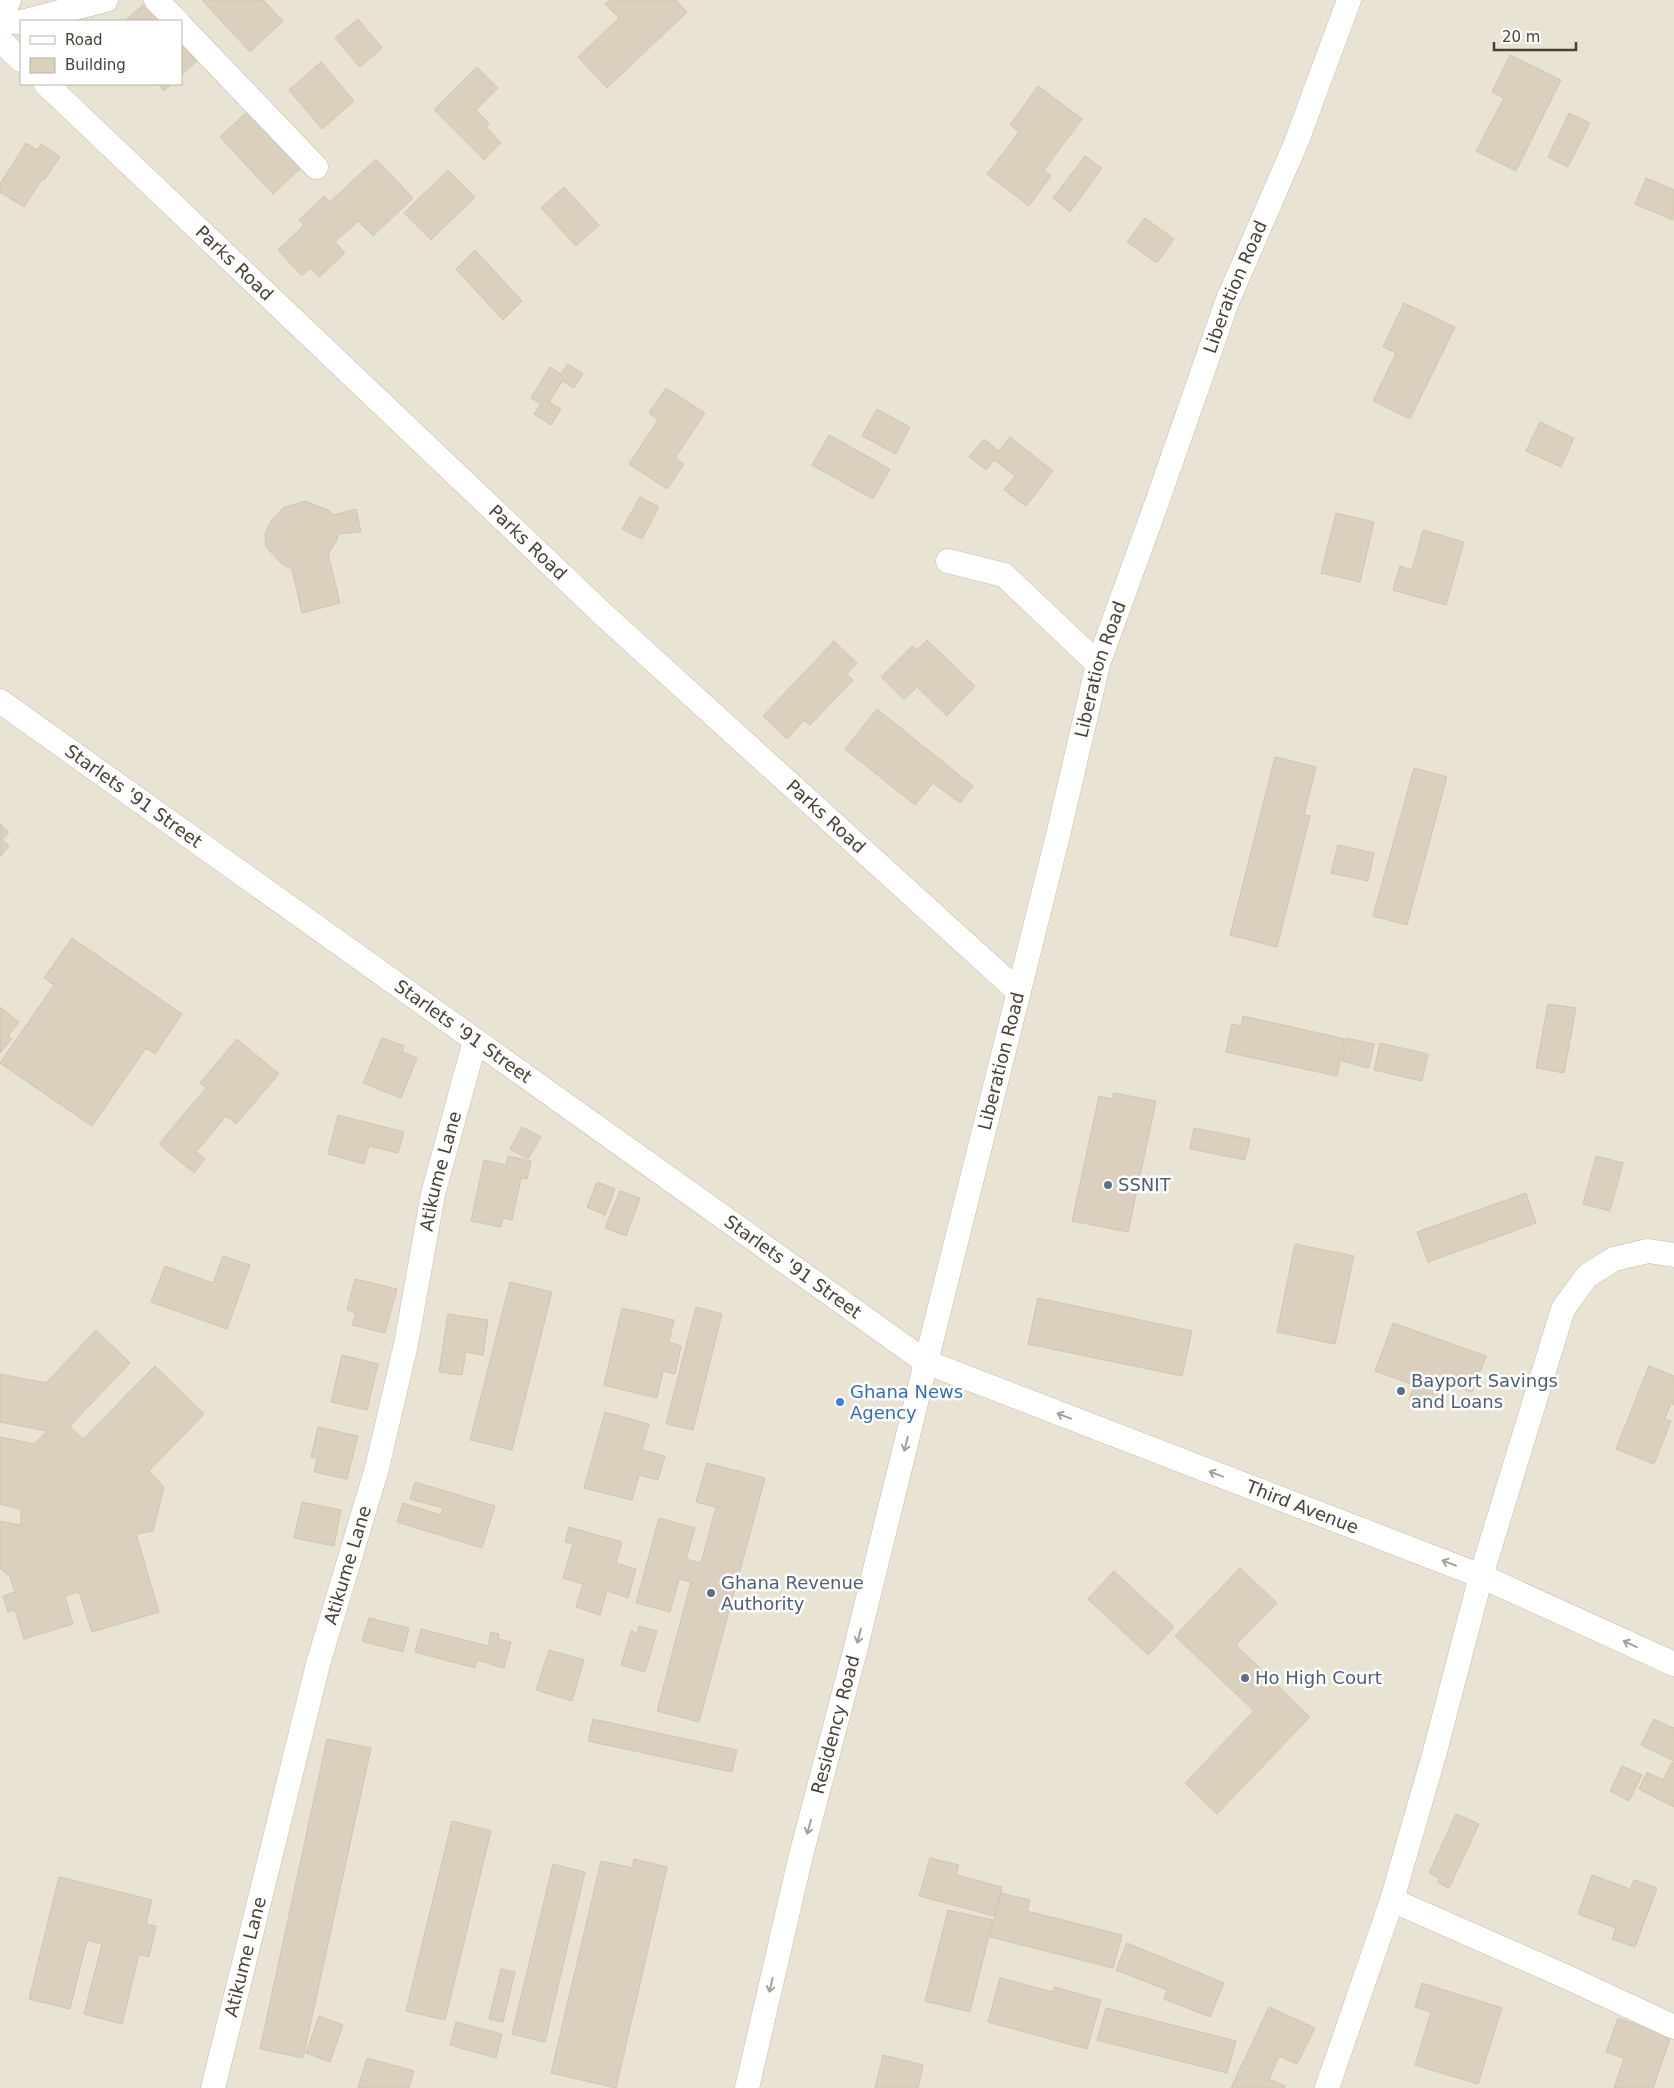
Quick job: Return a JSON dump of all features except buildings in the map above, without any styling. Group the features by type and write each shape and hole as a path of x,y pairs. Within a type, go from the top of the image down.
{"street":[{"path":"0,17 9,0"},
{"path":"29,20 106,0"},
{"path":"156,0 176,20"},
{"name":"Liberation Road","path":"926,1362 1020,992 1098,664 1156,506 1227,302 1296,143 1349,0"},
{"path":"0,22 20,22"},
{"path":"182,27 316,167"},
{"path":"0,40 20,59"},
{"name":"Parks Road","path":"47,85 606,617 1020,992"},
{"path":"948,561 1004,575 1098,664"},
{"name":"Starlets '91 Street","path":"0,701 475,1042 926,1362"},
{"name":"Atikume Lane","path":"213,2088 318,1664 377,1468 406,1344 433,1194 475,1042"},
{"path":"1327,2088 1392,1900 1434,1755 1481,1576 1563,1310 1587,1276 1614,1259 1648,1251 1674,1255"},
{"name":"Third Avenue","path":"926,1362 1481,1576 1674,1664"},
{"name":"Residency Road","path":"747,2088 801,1855 854,1655 926,1362"},
{"path":"1392,1900 1569,1978 1674,2027"}],"shaded area":[{"path":"0,0 1674,0 1674,2088 0,2088"}],"place":[{"name":"SSNIT","path":"1108,1185"},
{"name":"Bayport Savings and Loans","path":"1401,1391"},
{"name":"Ghana News Agency","path":"840,1402"},
{"name":"Ghana Revenue Authority","path":"711,1593"},
{"name":"Ho High Court","path":"1245,1678"}]}
